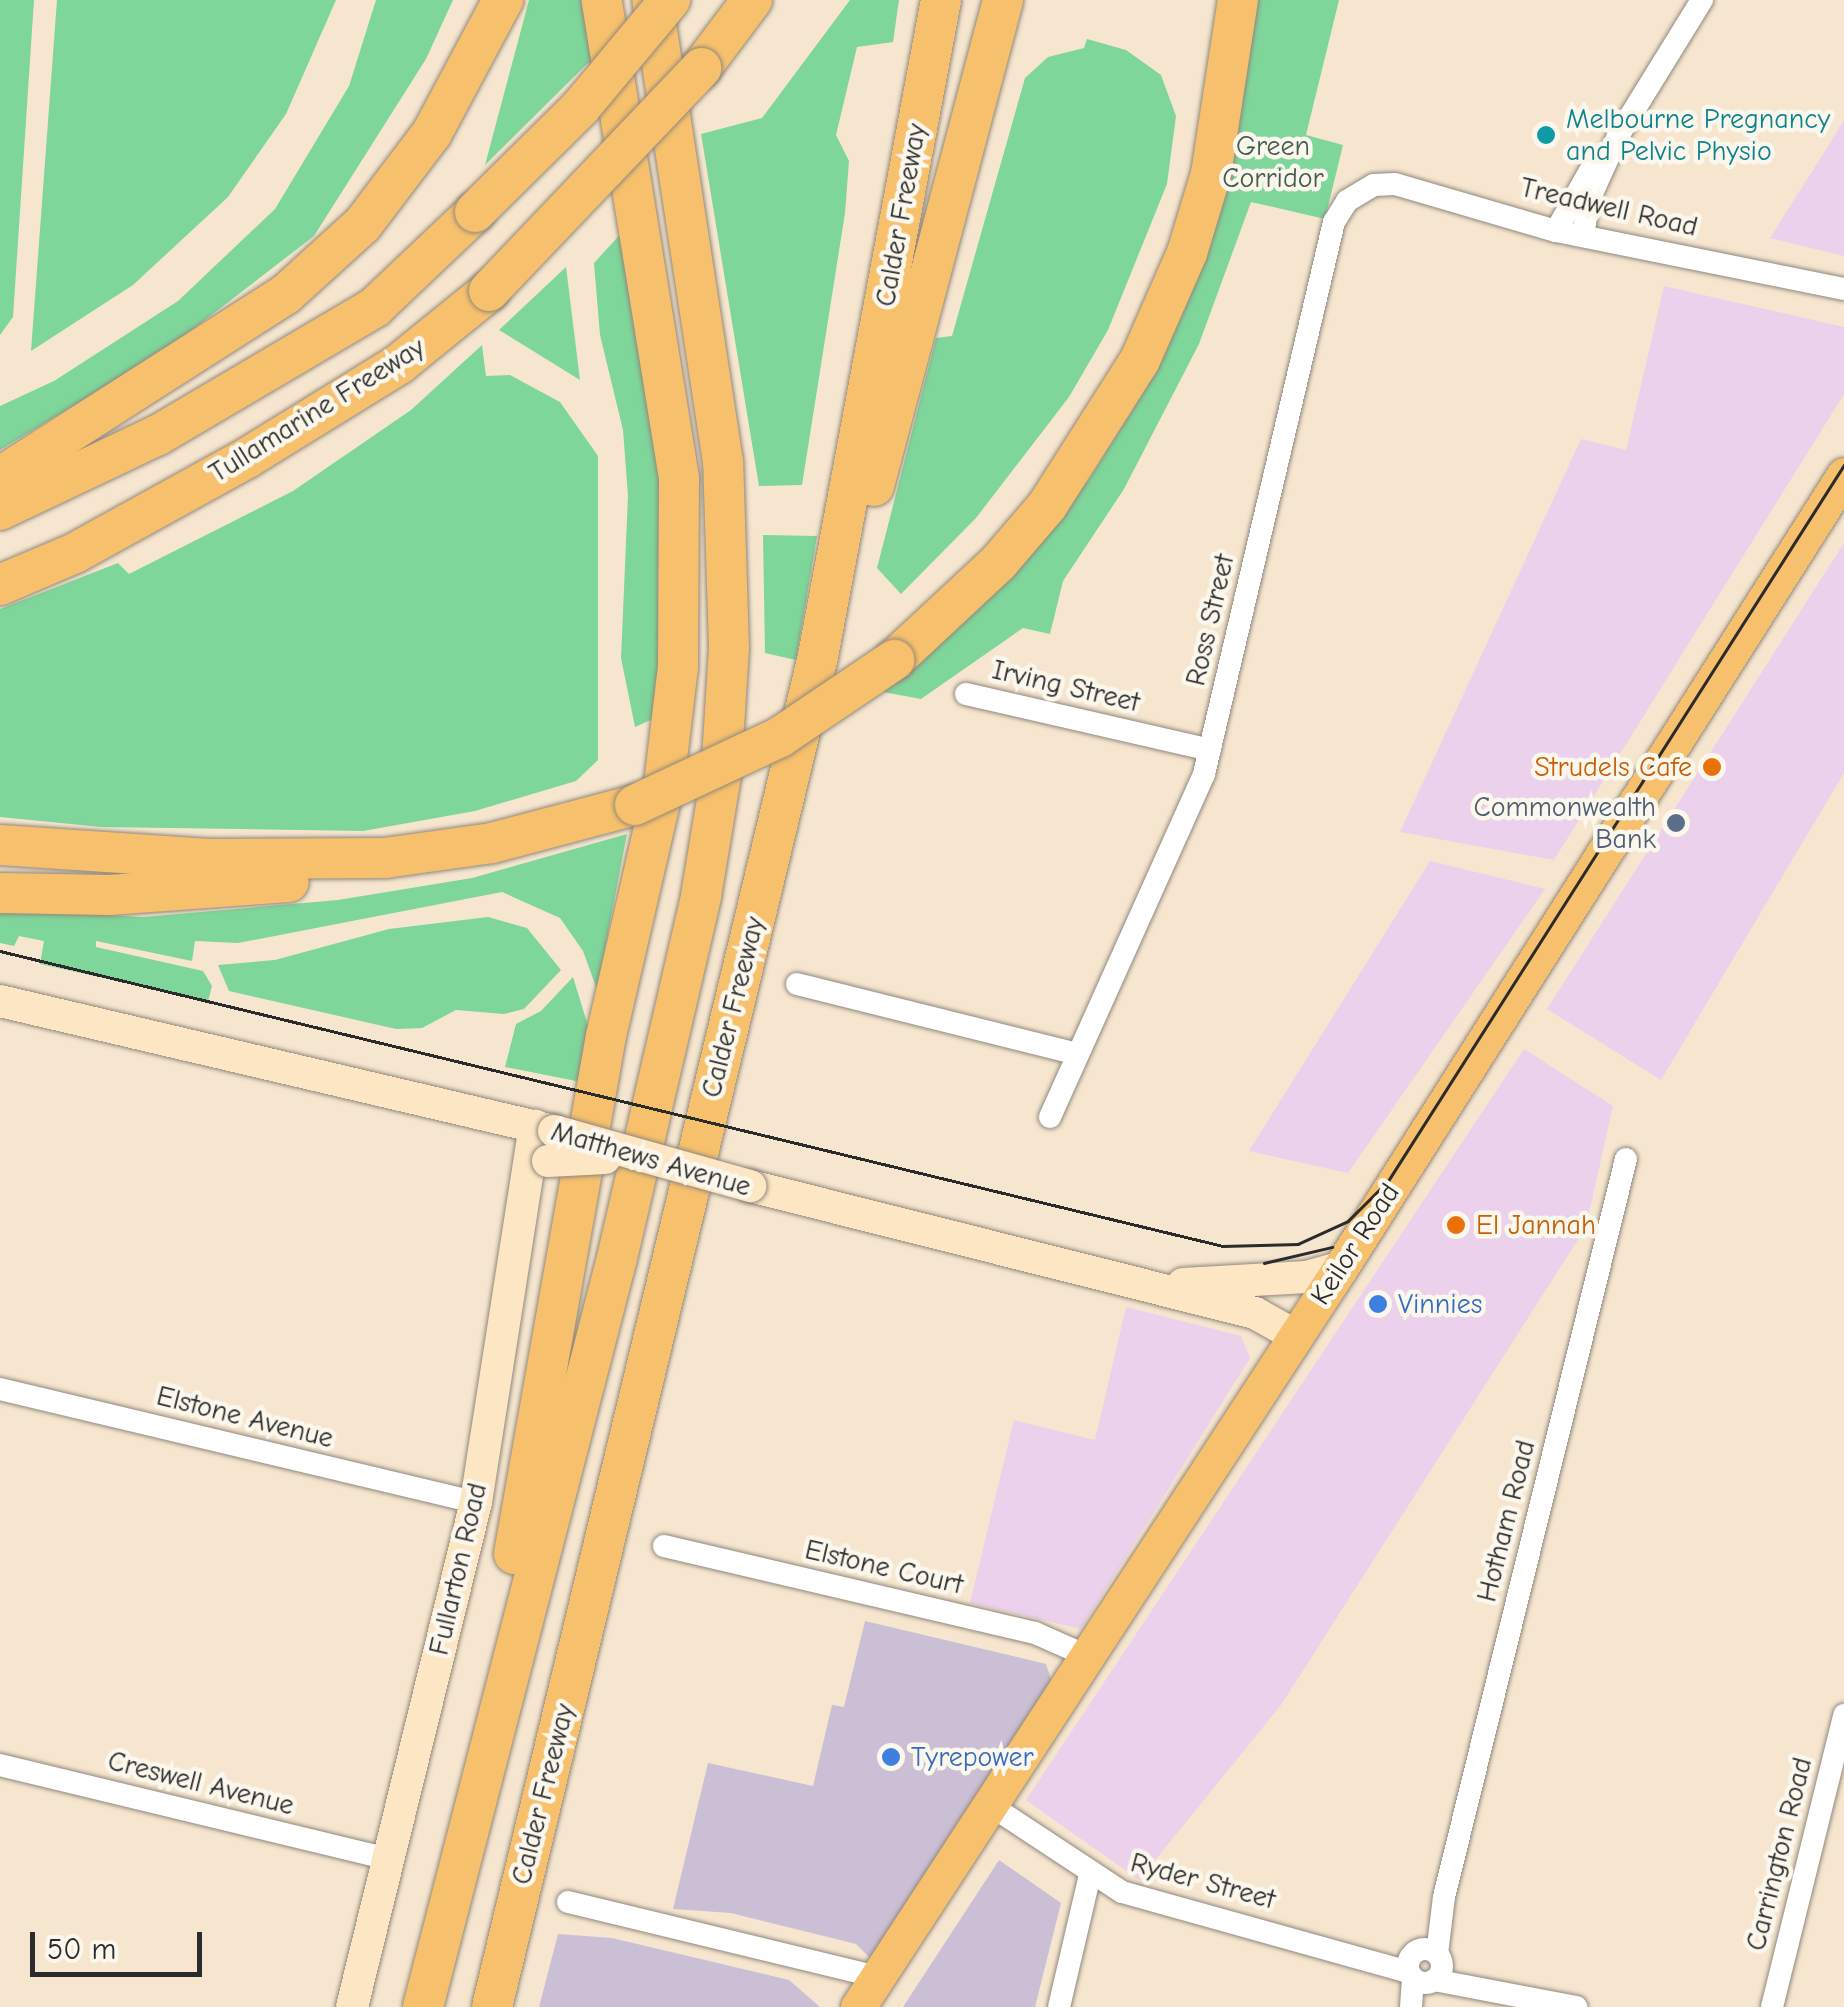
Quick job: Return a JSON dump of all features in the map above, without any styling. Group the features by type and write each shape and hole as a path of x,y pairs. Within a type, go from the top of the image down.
{"highway":[{"path":"0,477 284,294 363,224 432,133 502,0"},
{"path":"513,1650 512,1563 606,1036 664,784 678,667 675,445 602,0"},
{"name":"Calder Freeway","path":"423,2007 617,1258 701,896 721,775 729,648 723,462 652,0"},
{"name":"Tullamarine Freeway","path":"0,510 158,435 375,307 580,108 670,0"},
{"name":"Tullamarine Freeway","path":"0,585 75,553 248,458 399,364 490,291 701,68 752,0"},
{"name":"Calder Freeway","path":"492,2007 818,656 941,0"},
{"path":"818,656 880,471 1004,0"},
{"path":"0,893 208,891 280,884 385,858 492,843 634,804 780,737 894,660 999,562 1047,506 1140,360 1186,253 1210,174 1238,0"},
{"path":"0,845 212,860 385,858"}],"main road":[{"name":"Keilor Road","path":"858,2007 1296,1336 1844,475"},
{"name":"Matthews Avenue","path":"0,1001 540,1150 650,1159 1259,1314 1296,1336"},
{"name":"Fullarton Road","path":"352,2007 476,1502 540,1150"},
{"path":"1134,1284 1293,1279 1341,1266"}],"street":[{"path":"1556,230 1702,0"},
{"path":"1582,236 1589,200 1618,136"},
{"name":"Treadwell Road","path":"1363,190 1395,184 1556,230 1844,289"},
{"name":"Ross Street","path":"1050,1117 1210,750 1334,222 1363,190"},
{"name":"Irving Street","path":"966,694 1210,750"},
{"path":"797,984 1077,1054"},
{"name":"Hotham Road","path":"1412,2007 1444,1897 1626,1159"},
{"name":"Elstone Avenue","path":"0,1389 476,1502"},
{"name":"Elstone Court","path":"664,1546 1034,1633 1087,1656"},
{"name":"Carrington Road","path":"1772,2007 1844,1715"},
{"name":"Creswell Avenue","path":"0,1765 388,1859"},
{"name":"Ryder Street","path":"990,1806 1090,1875 1140,1897 1576,2007"},
{"path":"1059,2007 1090,1875"},
{"path":"568,1902 878,1977"},
{"name":"Hotham Road","path":"1423,2007 1425,1966"}],"shaded area":[{"path":"1844,120 1844,256 1770,238 1823,154"},
{"path":"1664,286 1844,327 1844,394 1554,860 1400,832 1581,439 1626,450"},
{"path":"1844,543 1844,773 1661,1080 1547,1009"},
{"path":"1430,861 1545,889 1348,1173 1249,1151"},
{"path":"1524,1049 1613,1106 1586,1227 1281,1705 1139,1880 1026,1800"},
{"path":"1126,1307 1241,1336 1250,1358 1081,1629 970,1603 1014,1420 1095,1440"},
{"path":"865,1621 1046,1664 1053,1685 871,1959 856,1944 731,1913 673,1909 708,1763 813,1786 832,1705 844,1707"},
{"path":"999,1860 1061,1903 1035,2007 903,2007"},
{"path":"558,1934 612,1938 789,1980 820,2007 539,2007"}],"green space":[{"path":"0,0 34,0 13,317 0,335"},
{"path":"57,0 336,0 286,114 228,197 133,285 31,351"},
{"path":"376,0 453,0 426,59 314,236 166,350 0,450 0,406 54,381 178,301 275,209 349,86"},
{"path":"529,0 584,0 592,59 485,165"},
{"path":"850,0 899,0 893,42 857,47 836,135 849,161 845,213 802,485 759,486 701,134 762,118"},
{"name":"Green Corridor","path":"1258,0 1339,0 1306,135 1343,145 1325,219 1251,202 1199,344 1124,489 1063,581 1050,634 1023,628 921,699 883,692 1025,562 1090,478 1143,393 1223,202"},
{"path":"1087,39 1126,50 1161,75 1176,116 1167,184 1108,330 1069,397 976,518 901,594 877,568 936,338 952,336 1025,78 1048,57 1084,48"},
{"path":"627,227 666,433 664,714 635,727 621,658 628,496 623,430 600,335 594,263"},
{"path":"566,267 580,380 499,330"},
{"path":"482,345 486,376 510,375 560,402 598,456 598,760 576,781 475,811 363,831 101,827 0,817 0,609 118,563 129,574 293,491 411,410"},
{"path":"763,535 817,536 796,660 765,653"},
{"path":"627,834 597,990 583,951 560,918 502,892 238,943 195,941 192,961 96,941 96,947 203,971 212,986 208,1001 40,964 44,941 19,936 14,946 0,943 0,910 143,917 338,900 472,878"},
{"path":"488,917 527,928 561,970 524,1009 504,1014 456,1010 422,1028 396,1029 229,991 218,965 275,960 389,929"},
{"path":"573,977 593,1042 586,1083 505,1067 516,1024 541,1011"}],"tram line":[{"path":"0,951 1223,1246 1298,1244 1348,1221 1388,1181 1844,465"},
{"path":"1264,1263 1332,1247"}],"place":[{"name":"Melbourne Pregnancy and Pelvic Physio","path":"1546,135"},
{"name":"Strudels Cafe","path":"1712,767"},
{"name":"Commonwealth Bank","path":"1676,823"},
{"name":"El Jannah","path":"1456,1225"},
{"name":"Vinnies","path":"1378,1304"},
{"name":"Tyrepower","path":"891,1757"}]}
